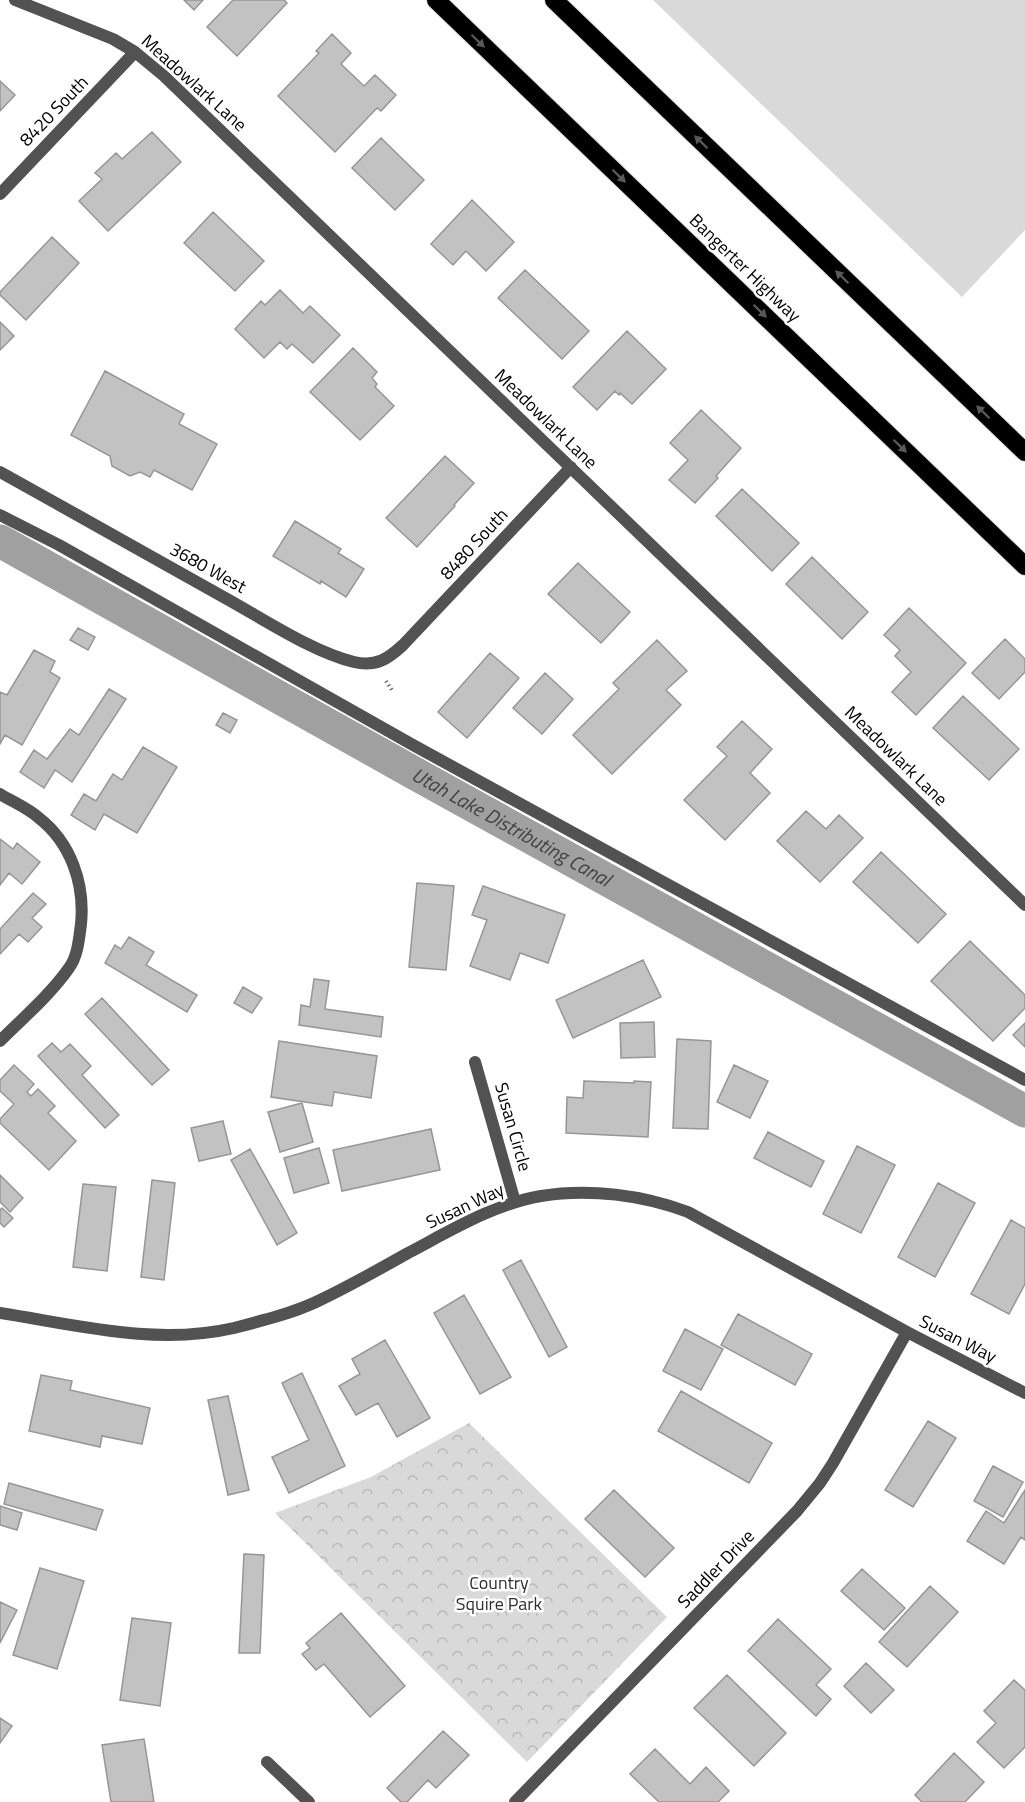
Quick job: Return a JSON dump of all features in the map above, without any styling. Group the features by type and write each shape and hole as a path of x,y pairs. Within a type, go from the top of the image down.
{"highway":[{"name":"Bangerter Highway","path":"436,0 1025,566"},
{"path":"554,0 1025,452"}],"street":[{"name":"Meadowlark Lane","path":"15,0 113,39 135,52 172,85 1025,905"},
{"name":"8420 South","path":"0,194 135,52"},
{"name":"8480 South","path":"403,645 571,467"},
{"name":"3680 West","path":"0,472 329,654 356,663 375,663 390,658 403,645"},
{"path":"0,515 59,545 413,745 1025,1080"},
{"path":"0,794 39,817 62,839 81,887 82,915 79,942 71,966 0,1041"},
{"name":"Susan Circle","path":"475,1062 515,1202"},
{"name":"Susan Way","path":"0,1313 144,1335 204,1334 270,1318 314,1303 462,1225 515,1202 541,1196 578,1193 618,1196 663,1203 688,1212 907,1332 1025,1393"},
{"name":"Saddler Drive","path":"515,1802 797,1511 833,1463 907,1332"},
{"path":"267,1762 309,1802"}],"green space":[{"path":"653,0 1025,0 1025,230 962,297"},
{"name":"Country Squire Park","path":"469,1423 667,1617 527,1762 275,1513 371,1477"}],"building":[{"path":"184,0 203,0 194,10"},
{"path":"233,0 284,0 287,3 237,56 207,27"},
{"path":"332,34 351,53 341,64 364,86 375,75 396,95 381,111 377,108 335,152 278,96 319,53 316,51"},
{"path":"0,81 15,95 0,111"},
{"path":"152,132 181,162 108,231 79,201 102,179 95,173 116,153 122,159"},
{"path":"381,138 424,180 395,210 352,168"},
{"path":"472,200 514,242 486,271 466,251 453,265 431,244"},
{"path":"213,212 264,261 235,291 184,243"},
{"path":"52,237 79,263 26,320 0,295 0,292"},
{"path":"525,270 589,331 562,359 498,298"},
{"path":"280,290 303,313 310,306 340,335 313,363 292,344 287,349 280,342 264,358 235,329 261,301 265,305"},
{"path":"0,322 14,336 0,350"},
{"path":"627,331 666,369 632,404 615,391 597,410 573,387"},
{"path":"353,348 377,372 372,378 377,384 375,387 394,406 360,440 310,392"},
{"path":"105,371 184,414 179,424 217,444 192,490 154,470 150,477 140,472 130,476 112,466 110,456 71,435"},
{"path":"701,410 741,448 695,503 669,480 688,460 670,443"},
{"path":"445,456 474,483 417,547 386,518"},
{"path":"742,489 799,543 772,571 716,516"},
{"path":"295,521 341,549 338,553 364,569 346,597 273,556"},
{"path":"812,557 868,612 842,639 786,584"},
{"path":"578,563 630,612 601,643 548,594"},
{"path":"909,608 966,663 916,715 892,692 911,672 895,656 900,650 884,635"},
{"path":"78,628 95,637 88,650 70,640"},
{"path":"1005,639 1025,659 1025,672 999,699 972,673"},
{"path":"657,640 687,671 666,690 681,705 612,774 573,735 619,689 613,683"},
{"path":"34,650 55,661 50,672 60,678 22,745 5,735 0,744 0,692 7,695"},
{"path":"490,653 519,678 467,738 438,712"},
{"path":"545,673 573,699 542,734 513,708"},
{"path":"109,689 126,699 72,782 55,770 44,788 20,772 34,750 47,759 70,729 79,735"},
{"path":"963,696 1019,749 989,780 933,728"},
{"path":"223,713 237,720 230,733 216,725"},
{"path":"742,721 772,749 750,773 770,793 725,840 684,800 727,756 717,747"},
{"path":"143,747 177,767 137,833 104,814 95,830 71,815 84,794 96,801 113,774 122,780"},
{"path":"806,811 826,829 839,815 863,838 820,882 777,841"},
{"path":"0,839 13,849 17,843 40,862 22,884 9,873 0,885"},
{"path":"881,852 946,914 918,943 853,882"},
{"path":"417,883 454,886 446,970 409,967"},
{"path":"483,886 565,915 548,963 520,953 510,980 470,966 487,920 472,915"},
{"path":"33,893 46,904 32,918 42,927 28,942 19,934 0,954 0,929"},
{"path":"129,937 154,952 146,965 197,995 187,1012 105,963 115,945 121,949"},
{"path":"970,941 1025,995 1025,1008 993,1041 931,981"},
{"path":"643,960 661,997 573,1038 556,1000"},
{"path":"314,979 329,981 325,1009 383,1017 381,1037 299,1025 301,1005 310,1007"},
{"path":"243,987 262,998 252,1013 234,1003"},
{"path":"102,998 169,1070 152,1085 85,1014"},
{"path":"654,1022 655,1057 621,1058 620,1023"},
{"path":"1025,1023 1025,1047 1013,1035"},
{"path":"677,1039 711,1041 708,1129 673,1128"},
{"path":"279,1041 377,1056 371,1098 334,1092 332,1106 271,1097"},
{"path":"52,1043 61,1052 70,1044 91,1066 82,1075 119,1115 105,1128 38,1056"},
{"path":"14,1065 34,1084 27,1092 31,1096 38,1089 55,1106 48,1113 76,1141 49,1170 0,1123 0,1119 14,1104 0,1091 0,1080"},
{"path":"734,1065 768,1081 750,1118 717,1102"},
{"path":"584,1081 651,1082 648,1137 566,1133 567,1097 583,1098"},
{"path":"302,1103 313,1142 280,1152 268,1112"},
{"path":"223,1121 231,1154 199,1161 191,1128"},
{"path":"431,1129 440,1170 342,1191 333,1150"},
{"path":"768,1132 824,1161 811,1187 754,1158"},
{"path":"857,1146 895,1165 861,1233 823,1214"},
{"path":"319,1148 329,1183 294,1193 284,1158"},
{"path":"250,1149 297,1233 277,1245 231,1160"},
{"path":"0,1175 23,1198 10,1212 0,1202"},
{"path":"152,1180 175,1183 164,1280 141,1277"},
{"path":"938,1183 975,1203 935,1277 898,1257"},
{"path":"83,1184 116,1187 107,1271 73,1267"},
{"path":"2,1208 13,1218 4,1227 0,1223"},
{"path":"1011,1220 1025,1228 1025,1284 1009,1314 971,1294"},
{"path":"521,1260 567,1347 549,1357 503,1270"},
{"path":"464,1295 511,1377 480,1394 434,1313"},
{"path":"738,1314 812,1354 795,1385 721,1345"},
{"path":"685,1329 723,1349 701,1390 663,1371"},
{"path":"385,1340 430,1418 397,1437 378,1403 356,1415 339,1386 360,1374 352,1359"},
{"path":"302,1373 345,1466 289,1493 272,1457 309,1440 282,1383"},
{"path":"41,1375 72,1381 70,1390 150,1408 142,1444 102,1436 100,1447 29,1431"},
{"path":"681,1391 772,1443 749,1483 658,1431"},
{"path":"228,1396 249,1490 228,1495 208,1400"},
{"path":"928,1421 956,1438 913,1507 885,1490"},
{"path":"993,1466 1023,1482 1003,1517 974,1501"},
{"path":"9,1483 103,1510 96,1530 4,1504"},
{"path":"614,1490 674,1548 645,1577 585,1519"},
{"path":"1025,1490 1025,1540 1021,1537 1004,1564 967,1541 986,1511 1004,1523"},
{"path":"0,1506 22,1513 17,1530 0,1525"},
{"path":"244,1554 264,1555 260,1653 239,1653"},
{"path":"40,1568 84,1581 57,1669 13,1655"},
{"path":"862,1569 905,1608 884,1630 841,1591"},
{"path":"930,1586 958,1612 907,1667 879,1642"},
{"path":"0,1602 17,1610 0,1643"},
{"path":"341,1613 405,1686 370,1717 324,1664 316,1670 302,1654 310,1648 306,1643"},
{"path":"132,1618 171,1623 160,1706 120,1700"},
{"path":"778,1619 831,1669 816,1685 831,1699 816,1716 748,1651"},
{"path":"866,1663 894,1690 871,1713 844,1686"},
{"path":"727,1675 786,1733 754,1766 694,1708"},
{"path":"1014,1680 1025,1690 1025,1747 1004,1768 977,1742 996,1723 984,1711"},
{"path":"0,1718 12,1726 0,1743"},
{"path":"443,1731 469,1755 436,1788 428,1780 407,1802 401,1802 387,1788"},
{"path":"144,1739 154,1802 111,1802 102,1745"},
{"path":"655,1749 690,1784 706,1767 729,1791 718,1802 659,1802 630,1774"},
{"path":"954,1753 984,1782 965,1802 922,1802 915,1795"}],"waterway":[{"name":"Utah Lake Distributing Canal","path":"0,541 1025,1111"}]}
